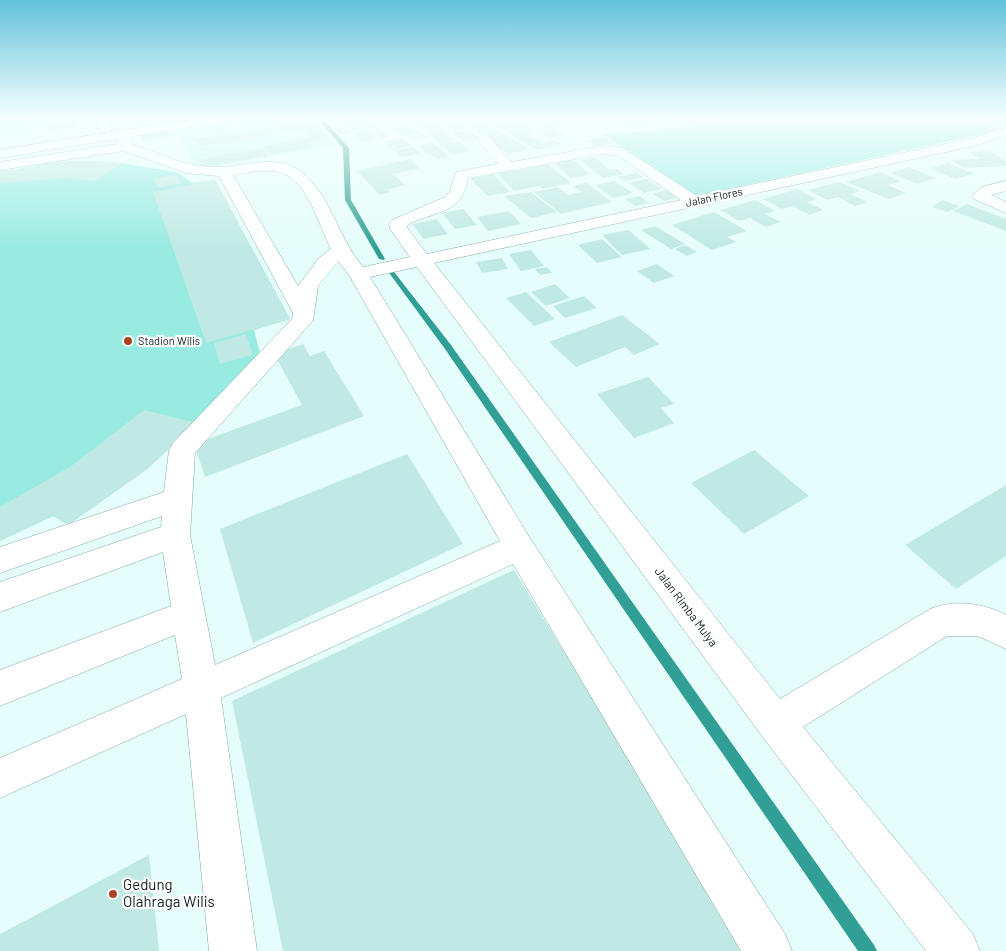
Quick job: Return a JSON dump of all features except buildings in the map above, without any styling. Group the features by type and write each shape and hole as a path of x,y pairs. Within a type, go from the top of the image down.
{"street":[{"path":"0,166 27,160"},
{"path":"168,160 194,171 224,171 261,165 298,175 310,190 519,547 768,951"},
{"path":"502,160 507,166 541,160"},
{"path":"633,160 693,201"},
{"name":"Jalan Flores","path":"353,266 418,260 886,160"},
{"name":"Jalan Rimba Mulya","path":"507,166 461,175 460,186 451,200 437,209 408,218 398,224 399,229 418,260 775,723 956,951"},
{"path":"224,171 303,312"},
{"path":"1006,186 987,190 980,196 1006,208"},
{"path":"234,951 201,688 187,615 176,517 182,450 302,321 308,286 326,262 353,266"},
{"path":"0,560 176,517"},
{"path":"0,597 176,517"},
{"path":"0,778 519,547"},
{"path":"0,688 187,615"},
{"path":"775,723 942,620 982,620 1006,633"}],"shaded area":[{"path":"191,160 250,160 196,170"},
{"path":"642,160 860,160 694,196"},
{"name":"Stadion Wilis","path":"88,161 122,163 179,173 192,183 215,180 290,319 254,330 260,353 197,423 146,470 68,525 53,516 0,541 0,171 35,167 44,162"}],"waterway":[{"path":"346,160 348,200 382,259"},
{"path":"389,269 448,347 868,951"}],"place":[{"name":"Stadion Wilis","path":"128,341"},
{"name":"Gedung Olahraga Wilis","path":"113,894"}]}
